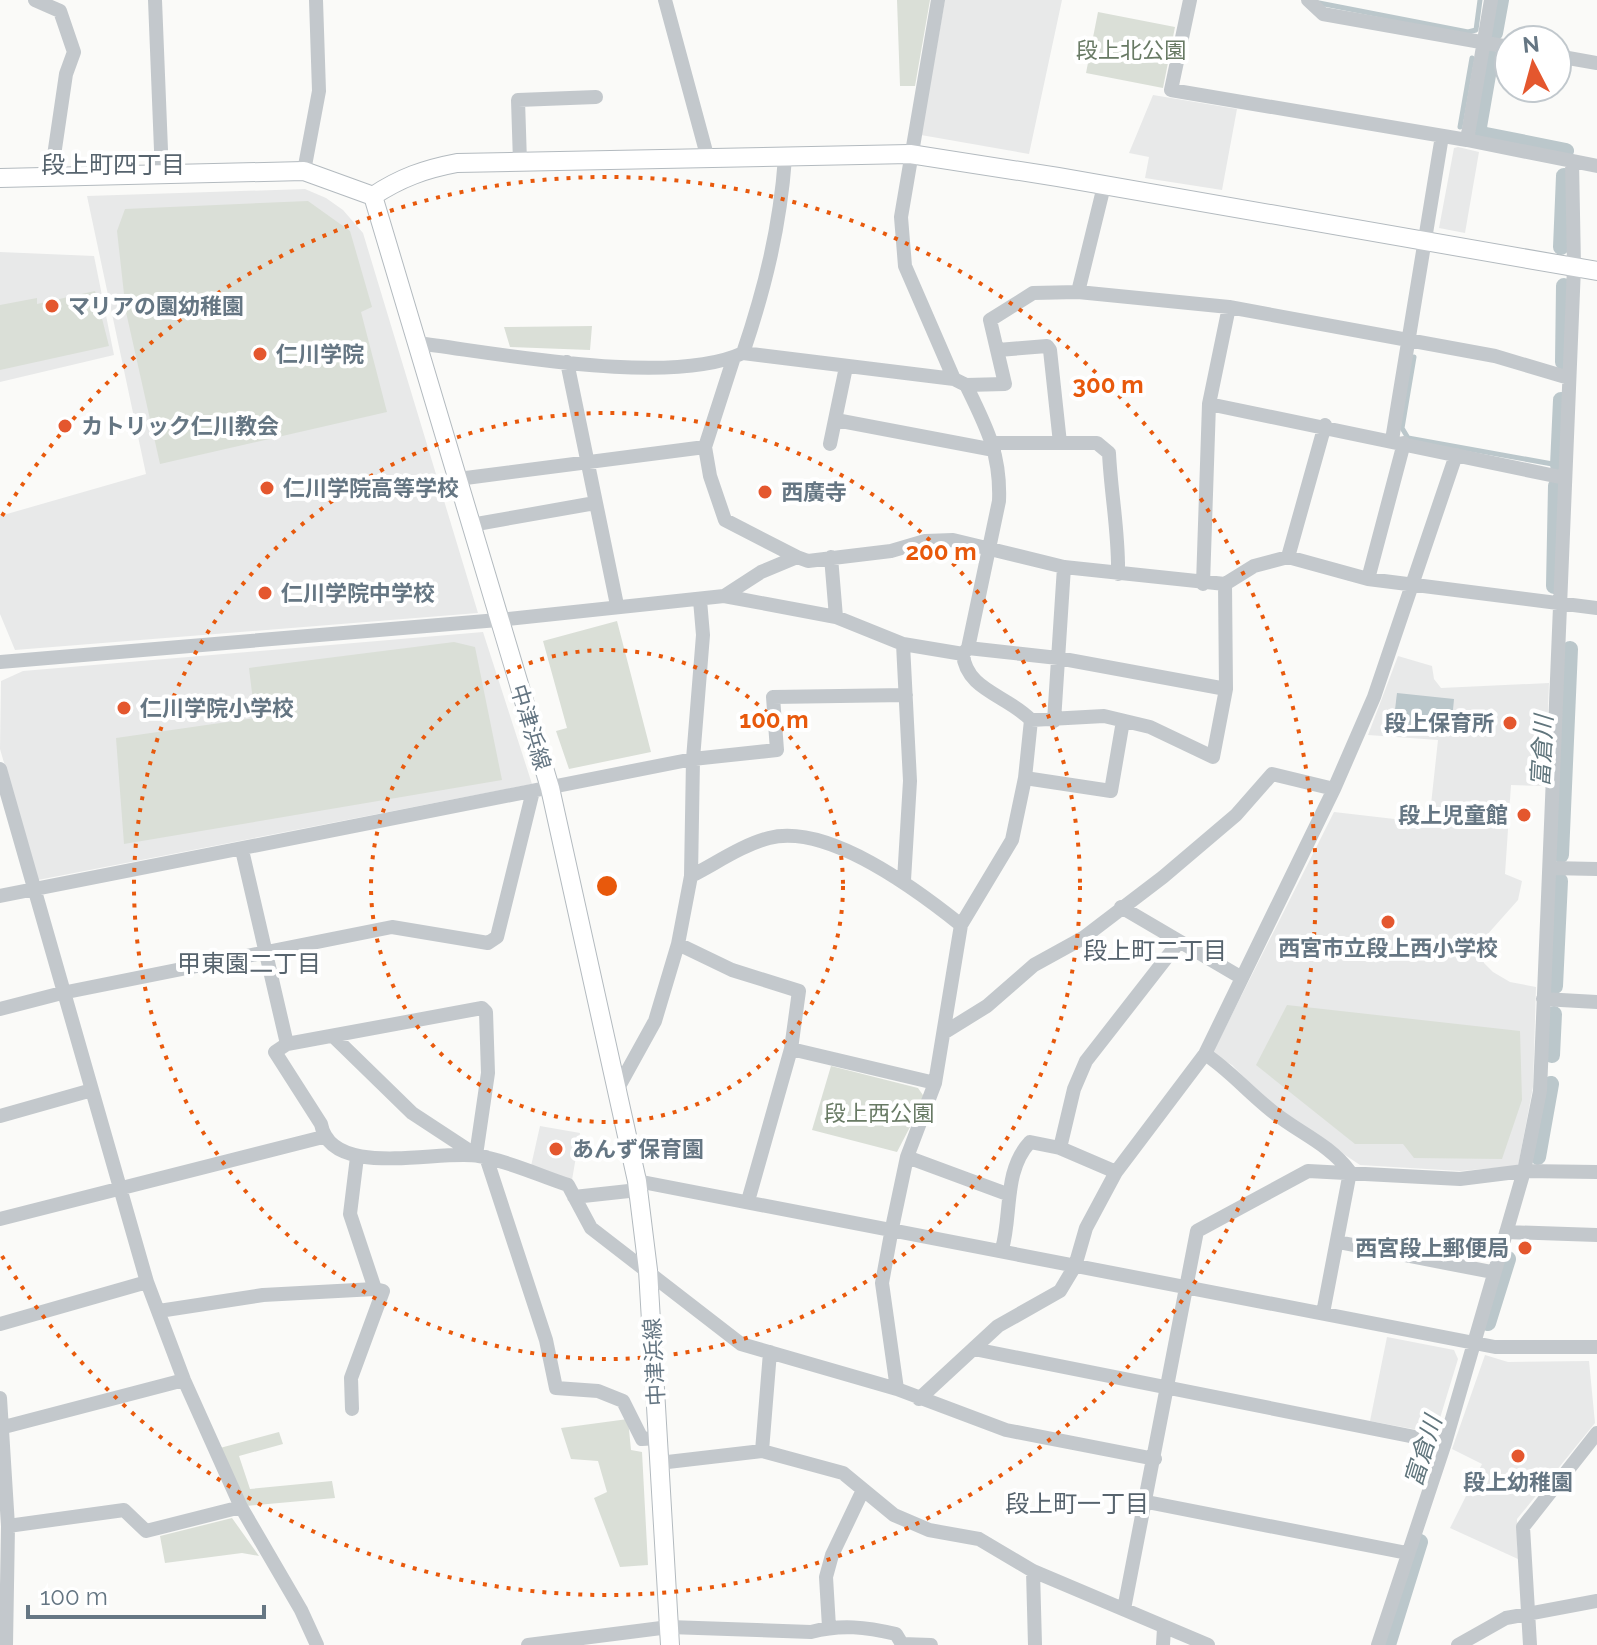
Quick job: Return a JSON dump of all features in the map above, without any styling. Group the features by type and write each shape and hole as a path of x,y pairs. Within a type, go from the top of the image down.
{"street":[{"path":"35,0 65,5 74,52 66,74 51,176"},
{"path":"155,0 162,175"},
{"path":"304,171 319,91 316,0"},
{"path":"665,0 708,159"},
{"path":"938,0 932,55 910,154 901,217 905,266 994,446 1000,476 999,501 965,651 964,671 975,682 1018,707 1031,720 1104,716 1150,727 1213,757 1226,689 1225,584"},
{"path":"1190,0 1171,90 1467,140 1597,166"},
{"path":"1308,0 1323,14 1493,44"},
{"path":"1467,140 1491,0"},
{"path":"1573,59 1597,63"},
{"path":"520,162 518,100 596,97"},
{"path":"1368,579 1398,442 1410,340 1442,136"},
{"path":"0,178 304,171 373,196 423,170 457,163 910,154 1597,271"},
{"path":"785,158 780,221 766,284 705,447 710,476 725,520 808,561 891,551 925,541 953,540 1064,567 1225,584 1254,566 1288,557 1368,579 1597,608"},
{"path":"1378,1645 1445,1443 1492,1272 1524,1171 1540,1091 1574,267 1572,161"},
{"path":"1078,292 1104,186"},
{"name":"中津浜線","path":"373,196 498,620 618,1088 637,1185 648,1270 669,1636"},
{"path":"417,343 567,362 682,368 738,355 960,382 1005,384 990,320 1033,293 1078,292 1229,307 1495,356 1569,378"},
{"path":"1203,584 1209,404 1229,307"},
{"path":"998,350 1047,346 1050,350 1060,443"},
{"path":"567,362 617,605"},
{"path":"830,444 846,367"},
{"path":"1209,404 1325,425 1565,478"},
{"path":"836,420 994,446 1097,443 1109,453 1112,515 1119,534 1118,574"},
{"path":"1288,557 1325,425"},
{"path":"458,479 705,447"},
{"path":"919,1399 998,1326 1060,1291 1075,1266 1086,1228 1116,1172 1205,1054 1334,789 1374,697 1456,455"},
{"path":"471,525 595,503"},
{"path":"724,596 761,572 797,557"},
{"path":"831,557 836,617"},
{"path":"1054,721 1064,567"},
{"path":"0,662 498,620 724,596 836,617 903,644 1058,658 1226,689"},
{"path":"618,1088 655,1021 678,944 691,876 693,759 703,635 700,600"},
{"path":"903,644 910,781 904,880"},
{"path":"0,896 693,759 777,750 773,697 906,695"},
{"path":"897,1389 882,1283 892,1228 907,1157 935,1083 961,925 1012,840 1025,778 1031,720"},
{"path":"1025,778 1111,791 1123,721"},
{"path":"0,769 147,1282 184,1380 241,1507 301,1610 317,1645"},
{"path":"945,1032 987,1006 1034,965 1083,938 1202,846 1236,815 1272,774 1334,789"},
{"path":"0,1009 62,993 392,927 488,943 497,937 541,790"},
{"path":"691,876 770,838 808,835 904,880 961,925"},
{"path":"242,850 287,1044"},
{"path":"1550,868 1597,869"},
{"path":"1121,907 1242,978"},
{"path":"1060,1148 1074,1089 1086,1061 1178,943"},
{"path":"678,944 732,970 799,991 791,1049 748,1201"},
{"path":"1543,999 1597,1002"},
{"path":"481,1156 357,1157 336,1150 323,1137 321,1124 275,1052 287,1044 482,1008 486,1012 488,1073 481,1156 546,1340 556,1388 598,1391 623,1401 642,1439 658,1438"},
{"path":"334,1037 412,1113 481,1156 568,1185 591,1228 741,1344 897,1389 1006,1430 1155,1459"},
{"path":"791,1049 935,1083"},
{"path":"1205,1054 1234,1073 1268,1108 1337,1155 1350,1172 1323,1313"},
{"path":"0,1116 92,1090"},
{"path":"0,1219 323,1137"},
{"path":"1002,1249 1008,1229 1007,1194 1030,1142 1060,1148 1116,1172"},
{"path":"357,1157 350,1214 375,1289"},
{"path":"907,1157 1007,1194"},
{"path":"1124,1609 1197,1231 1308,1171 1460,1179 1524,1171 1597,1172"},
{"path":"574,1197 637,1185 748,1201 1472,1342 1522,1349 1597,1347"},
{"path":"1506,1232 1597,1235"},
{"path":"1338,1242 1492,1272"},
{"path":"0,1324 147,1282"},
{"path":"159,1311 263,1295 383,1291 351,1378 352,1409"},
{"path":"974,1349 1445,1443"},
{"path":"762,1451 770,1352"},
{"path":"4,1427 184,1380"},
{"path":"0,1398 8,1526 6,1645"},
{"path":"1530,1645 1523,1527 1597,1433"},
{"path":"659,1463 762,1451 843,1473 894,1515 929,1530 979,1539 1033,1571 1208,1645"},
{"path":"829,1627 826,1577 832,1555 863,1490"},
{"path":"1147,1502 1407,1553"},
{"path":"8,1526 124,1510 146,1531 241,1507"},
{"path":"1033,1571 1035,1645"},
{"path":"1458,1645 1506,1618 1597,1601"},
{"path":"528,1645 669,1636 812,1638 829,1627 862,1626 896,1634 902,1644 931,1645"},
{"path":"1163,1645 1164,1628"}],"shaded area":[{"path":"945,0 1062,0 1029,154 921,135"},
{"path":"1153,95 1237,109 1222,190 1145,178 1149,157 1129,153"},
{"path":"1454,148 1479,152 1465,233 1439,228"},
{"name":"仁川学院","path":"305,189 343,210 363,233 478,613 15,650 0,614 0,516 146,474 87,196"},
{"name":"マリアの園幼稚園","path":"0,252 94,256 114,355 0,382"},
{"path":"483,632 532,784 38,880 0,749 1,681 23,671"},
{"name":"西宮市立段上西小学校","path":"1398,656 1432,666 1434,679 1441,688 1549,683 1545,786 1511,785 1505,874 1522,881 1518,900 1478,945 1484,963 1493,972 1510,982 1536,987 1533,1087 1518,1166 1460,1171 1360,1165 1272,1106 1232,1065 1212,1054 1334,812 1429,823 1438,740 1368,735"},
{"path":"1397,693 1454,699 1451,732 1393,726"},
{"name":"あんず保育園","path":"540,1126 580,1133 572,1180 531,1166"},
{"path":"1387,1337 1454,1350 1458,1359 1437,1428 1429,1432 1370,1421"},
{"name":"段上幼稚園","path":"1485,1355 1508,1362 1589,1361 1595,1423 1517,1519 1518,1559 1450,1528 1482,1464 1452,1449"}],"green space":[{"path":"897,0 930,0 915,86 900,86"},
{"name":"段上北公園","path":"1098,12 1175,27 1163,88 1086,73"},
{"path":"308,201 350,231 372,307 361,312 387,412 160,464 126,312 117,231 125,209"},
{"path":"95,291 109,346 0,370 0,305 37,298 37,304"},
{"path":"592,326 590,350 510,347 504,327"},
{"path":"617,621 651,752 569,769 556,731 567,728 543,641"},
{"path":"454,642 475,647 502,780 124,844 116,738 255,718 249,668"},
{"path":"1287,1005 1520,1031 1522,1100 1502,1159 1414,1158 1403,1144 1355,1144 1256,1065"},
{"name":"段上西公園","path":"831,1066 918,1088 925,1098 897,1152 812,1130"},
{"path":"628,1419 631,1450 642,1452 648,1565 620,1567 594,1498 607,1492 598,1461 571,1459 561,1428"},
{"path":"279,1432 283,1444 239,1456 250,1489 332,1481 335,1498 246,1506 220,1448"},
{"path":"232,1518 259,1556 242,1553 165,1563 160,1536"}],"waterway":[{"path":"1319,3 1468,32 1476,30 1480,0"},
{"name":"富倉川","path":"1497,24 1501,0"},
{"path":"1460,127 1472,58"},
{"name":"富倉川","path":"1491,58 1479,127 1481,134 1566,151"},
{"name":"富倉川","path":"1561,247 1564,176"},
{"name":"富倉川","path":"1563,362 1564,286"},
{"path":"1414,357 1402,428 1408,438 1558,465"},
{"name":"富倉川","path":"1558,465 1561,400"},
{"name":"富倉川","path":"1554,586 1556,486"},
{"name":"富倉川","path":"1561,855 1570,649"},
{"name":"富倉川","path":"1555,986 1560,881"},
{"name":"富倉川","path":"1552,1055 1554,1014"},
{"name":"富倉川","path":"1538,1157 1551,1084"},
{"name":"富倉川","path":"1488,1323 1508,1259"},
{"name":"富倉川","path":"1388,1645 1420,1542"}],"place":[{"name":"マリアの園幼稚園","path":"52,306"},
{"name":"仁川学院","path":"260,354"},
{"name":"カトリック仁川教会","path":"65,426"},
{"name":"仁川学院高等学校","path":"267,488"},
{"name":"西廣寺","path":"765,492"},
{"name":"仁川学院中学校","path":"265,593"},
{"name":"仁川学院小学校","path":"124,708"},
{"name":"段上保育所","path":"1510,723"},
{"name":"段上児童館","path":"1524,815"},
{"name":"西宮市立段上西小学校","path":"1388,922"},
{"name":"あんず保育園","path":"556,1149"},
{"name":"西宮段上郵便局","path":"1525,1248"},
{"name":"段上幼稚園","path":"1518,1456"}],"district":[{"name":"段上町四丁目","path":"113,164"},
{"name":"段上町二丁目","path":"1155,950"},
{"name":"甲東園二丁目","path":"249,963"},
{"name":"段上町一丁目","path":"1077,1503"}]}
